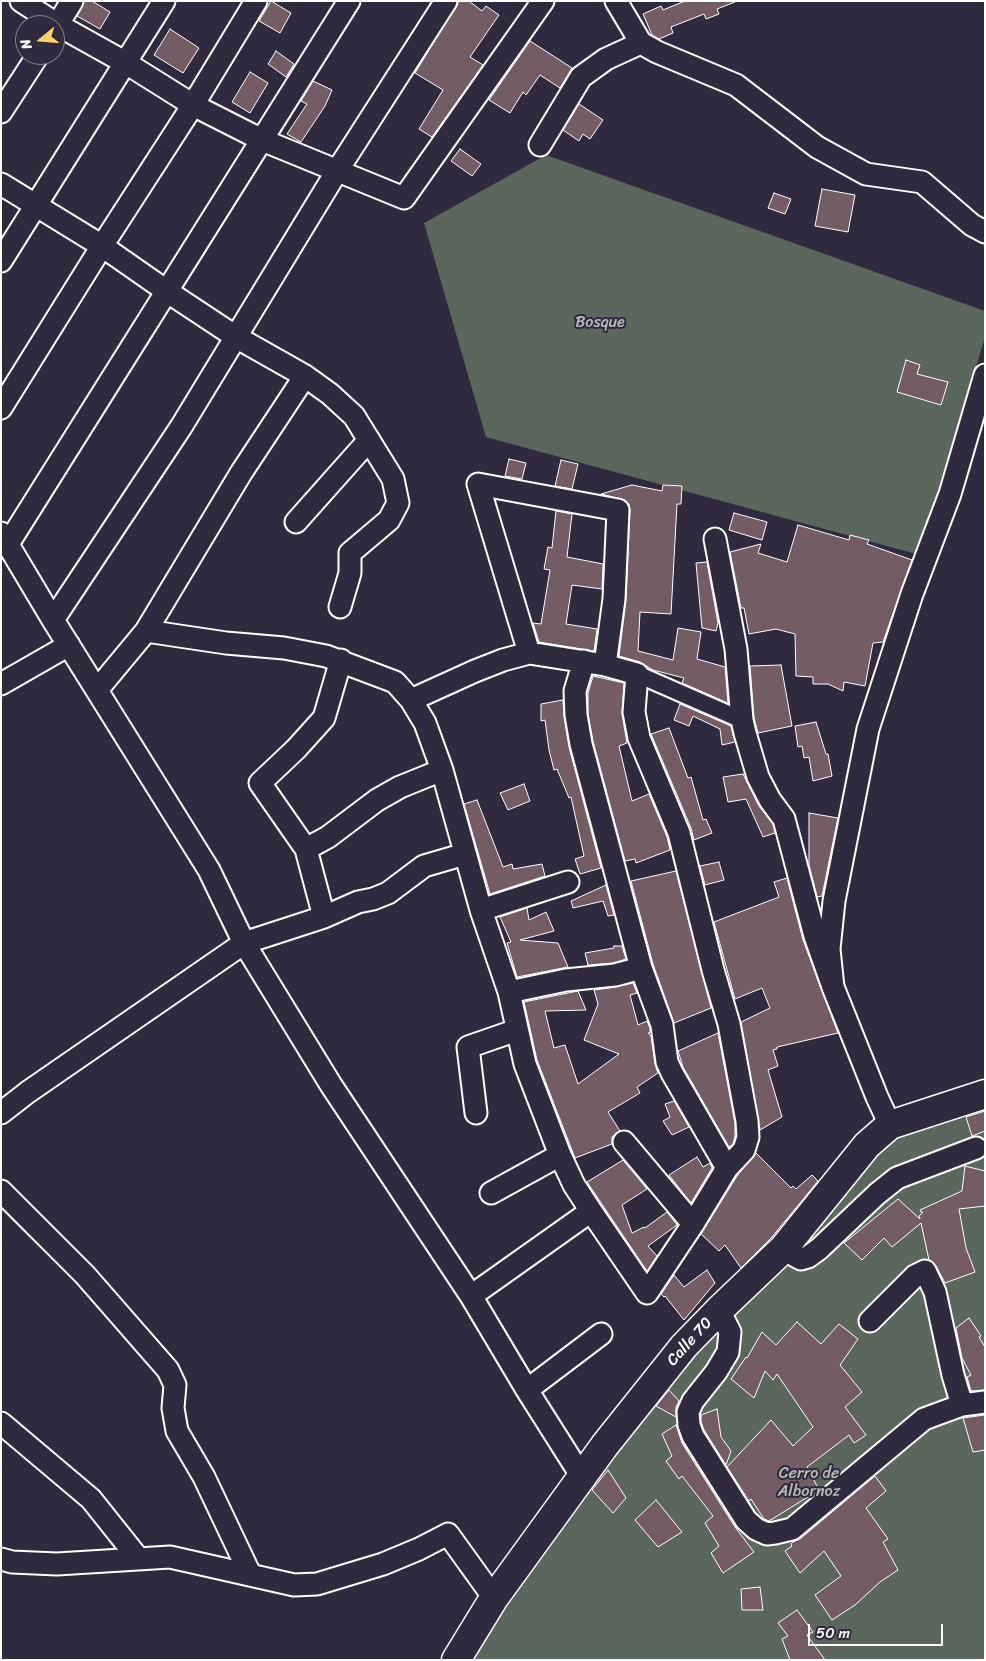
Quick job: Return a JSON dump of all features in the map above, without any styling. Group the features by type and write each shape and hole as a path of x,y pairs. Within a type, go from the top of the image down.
{"street":[{"path":"20,1 39,15"},
{"path":"63,15 72,1"},
{"path":"1,261 164,1"},
{"path":"1,408 102,246 194,105 256,1"},
{"path":"349,1 168,292 5,538 52,620 98,690 209,870 244,943 331,1085 471,1296 582,1477"},
{"path":"52,620 181,427 337,171 446,1"},
{"path":"65,32 126,63 194,105 262,140 404,198 544,1"},
{"path":"616,1 640,43 736,85 817,148 866,174 922,182 972,226 985,232"},
{"path":"540,145 581,77 606,59 640,43"},
{"path":"1,112 32,65"},
{"path":"1,184 102,246 236,337 305,376 330,394 354,416 393,479 398,503 389,520 350,553 350,573 340,607"},
{"path":"833,987 829,949 834,901 868,730 912,594 950,494 985,375"},
{"path":"98,690 146,631 241,473 305,376"},
{"path":"296,522 369,440"},
{"path":"529,652 478,484 618,510 614,599 605,665"},
{"path":"715,539 736,648 742,720 758,777 770,800 784,819 815,936 833,987 890,1125"},
{"path":"146,631 284,648 326,656 341,660 394,682 411,700 425,722 442,770 481,910 509,992 525,1064 560,1155 574,1184 591,1211 647,1292 693,1224 727,1168 744,1150 748,1137 729,1024 713,970 679,833 639,738 634,712 637,674"},
{"path":"1,684 69,645"},
{"path":"411,700 475,671 529,652 605,665 637,674 742,720"},
{"path":"324,917 306,849 260,783 296,749 324,718 341,660"},
{"path":"584,662 575,691 576,715 581,744 641,968 662,1025 667,1062 727,1168"},
{"path":"306,849 328,837 377,800 400,787 442,770"},
{"path":"1,1113 28,1092 244,943 324,917 358,902 388,893 424,866 465,854"},
{"path":"481,910 568,882"},
{"path":"509,992 566,980 615,975 641,968"},
{"path":"476,1113 468,1047 517,1030"},
{"name":"Calle 70","path":"456,1660 494,1598 582,1477 684,1346 783,1249 867,1145 890,1125 985,1094"},
{"path":"624,1142 693,1224"},
{"path":"783,1249 801,1259 808,1257 897,1178 976,1148"},
{"path":"491,1193 560,1155"},
{"path":"1,1190 85,1276 168,1370 175,1385 173,1408 177,1431 204,1477 250,1574"},
{"path":"471,1296 591,1211"},
{"path":"870,1321 915,1276 925,1271 934,1292 953,1375 962,1405"},
{"path":"719,1310 730,1332 728,1352 716,1372 693,1401 688,1412 688,1425 746,1520 756,1529 767,1534 792,1529 924,1419 962,1405 985,1402"},
{"path":"527,1390 601,1334"},
{"path":"1,1423 91,1499 138,1558"},
{"path":"1,1559 12,1562 57,1564 170,1557 294,1585 317,1584 383,1564 448,1534 494,1598"}],"green space":[{"name":"Bosque","path":"546,155 985,311 985,337 920,555 486,437 424,223"},
{"name":"Cerro de Albornoz","path":"985,1091 985,1660 472,1660 588,1481 611,1450 891,1130"}],"building":[{"path":"84,1 92,1 110,12 100,29 77,16"},
{"path":"271,1 291,13 280,33 259,21"},
{"path":"459,1 469,1 482,11 486,6 499,15 470,57 483,65 432,137 419,129 443,90 415,73"},
{"path":"685,1 735,2 717,9 719,14 706,19 704,14 671,27 673,33 659,39 652,35 643,14 661,6 663,10"},
{"path":"170,29 199,48 183,73 154,55"},
{"path":"530,41 572,68 560,88 540,75 526,95 523,92 510,113 489,100"},
{"path":"276,51 294,64 286,77 268,64"},
{"path":"250,72 268,83 250,113 232,102"},
{"path":"313,81 332,90 325,106 301,142 287,134 307,104 301,101"},
{"path":"579,104 603,120 590,139 583,134 579,141 563,130"},
{"path":"460,149 481,164 472,176 451,161"},
{"path":"822,189 855,195 848,232 815,226"},
{"path":"774,193 791,199 785,214 768,208"},
{"path":"906,360 920,365 917,374 948,382 941,405 897,392"},
{"path":"509,459 526,463 522,479 505,476"},
{"path":"561,460 578,464 572,489 555,486"},
{"path":"632,485 662,491 663,485 682,486 681,504 677,504 671,614 640,612 638,651 673,660 678,628 701,632 697,659 725,667 728,703 682,683 684,678 653,670 640,662 619,656 626,600 630,510 629,504 625,500 601,494"},
{"path":"556,511 572,514 567,557 603,564 602,589 572,585 566,624 597,629 594,651 539,642 533,623 541,624 550,570 544,569 548,547 552,548"},
{"path":"734,513 767,522 762,540 729,530"},
{"path":"798,525 849,540 850,535 869,540 867,544 912,560 883,642 873,643 865,686 844,682 843,691 828,684 813,684 813,677 796,676 795,634 776,629 749,634 744,608 741,608 730,552 761,544 758,553 787,562"},
{"path":"707,562 718,623 716,631 702,628 696,563"},
{"path":"781,665 792,726 758,733 754,718 750,666"},
{"path":"593,676 624,683 622,714 627,743 619,746 632,801 649,794 667,837 670,850 636,863 635,859 625,861 593,741 588,714 588,693"},
{"path":"563,700 569,747 601,868 580,874 575,859 584,856 571,797 569,798 557,769 554,770 545,720 541,721 541,704"},
{"path":"680,704 731,726 735,742 722,745 720,729 693,716 689,726 674,720"},
{"path":"816,722 826,754 828,754 832,776 813,781 809,757 804,758 802,746 798,747 795,726"},
{"path":"669,728 688,778 691,777 703,820 706,819 712,833 694,840 691,828 651,734"},
{"path":"743,774 759,806 773,824 775,833 763,837 746,799 728,802 723,777"},
{"path":"524,784 530,801 508,810 500,793"},
{"path":"477,800 503,867 512,864 513,869 542,864 545,876 490,894 464,804"},
{"path":"809,813 838,818 822,896 817,897 809,865"},
{"path":"719,862 724,880 705,885 700,866"},
{"path":"676,871 711,1008 674,1023 653,964 631,881"},
{"path":"787,878 803,940 838,1033 777,1047 777,1049 773,1050 778,1066 768,1070 782,1117 760,1130 741,1022 770,1008 762,988 735,999 714,922 779,897 774,882"},
{"path":"606,885 614,915 608,916 603,901 573,908 571,901"},
{"path":"527,908 529,920 546,912 554,931 520,940 558,943 568,967 517,977 507,943 511,942 500,917"},
{"path":"614,946 622,946 626,959 613,963 588,965 585,953 614,948"},
{"path":"633,983 637,993 630,995 638,1025 647,1021 650,1028 650,1033 648,1033 651,1036 658,1073 637,1087 640,1093 608,1112 620,1131 612,1137 612,1144 575,1158 537,1060 524,1002 578,991 586,1010 545,1011 554,1048 565,1045 578,1084 619,1054 584,1040 598,1004 594,990"},
{"path":"718,1033 735,1123 733,1144 729,1147 683,1067 678,1051"},
{"path":"674,1101 689,1127 672,1135 663,1121 670,1117 665,1104"},
{"path":"985,1111 985,1131 972,1136 966,1117"},
{"path":"756,1153 791,1188 793,1186 796,1189 812,1175 818,1181 771,1238 741,1268 725,1245 719,1251 701,1234 737,1176"},
{"path":"697,1157 703,1167 710,1163 712,1168 691,1203 669,1175"},
{"path":"623,1160 647,1189 622,1205 632,1233 645,1228 667,1212 677,1225 648,1246 657,1256 647,1271 587,1182"},
{"path":"965,1166 985,1171 985,1206 959,1209 966,1248 975,1272 945,1283 936,1266 929,1260 921,1223 892,1247 884,1238 862,1260 844,1243 898,1199 920,1219 919,1216 923,1212 920,1210 962,1191"},
{"path":"707,1270 715,1283 684,1320 665,1296 661,1294 674,1275 684,1287"},
{"path":"969,1318 981,1336 979,1337 985,1347 985,1390 971,1391 967,1377 971,1375 962,1358 956,1328"},
{"path":"797,1322 821,1344 839,1324 858,1339 840,1365 862,1392 845,1407 866,1435 854,1443 849,1435 807,1467 819,1490 769,1521 764,1519 751,1499 749,1501 727,1467 771,1420 793,1446 813,1427 777,1374 773,1380 765,1371 754,1398 731,1379 747,1358 762,1332 776,1345"},
{"path":"669,1390 679,1401 676,1407 676,1417 656,1406"},
{"path":"717,1409 721,1437 731,1451 726,1465 701,1422 701,1415"},
{"path":"985,1415 985,1450 973,1452 963,1418"},
{"path":"676,1425 682,1443 735,1527 754,1552 723,1573 711,1553 719,1546 705,1523 713,1516 682,1476 679,1479 666,1461 672,1456 662,1434"},
{"path":"608,1470 626,1498 613,1513 592,1490"},
{"path":"875,1476 886,1491 866,1508 888,1539 883,1542 898,1570 880,1582 855,1605 832,1620 815,1595 841,1576 824,1551 800,1573 785,1551 792,1546 793,1542 800,1539"},
{"path":"656,1500 682,1532 658,1547 635,1520"},
{"path":"760,1587 763,1610 742,1610 741,1589"},
{"path":"797,1610 813,1632 807,1635 825,1660 790,1660 782,1639 788,1636 778,1623"}]}
